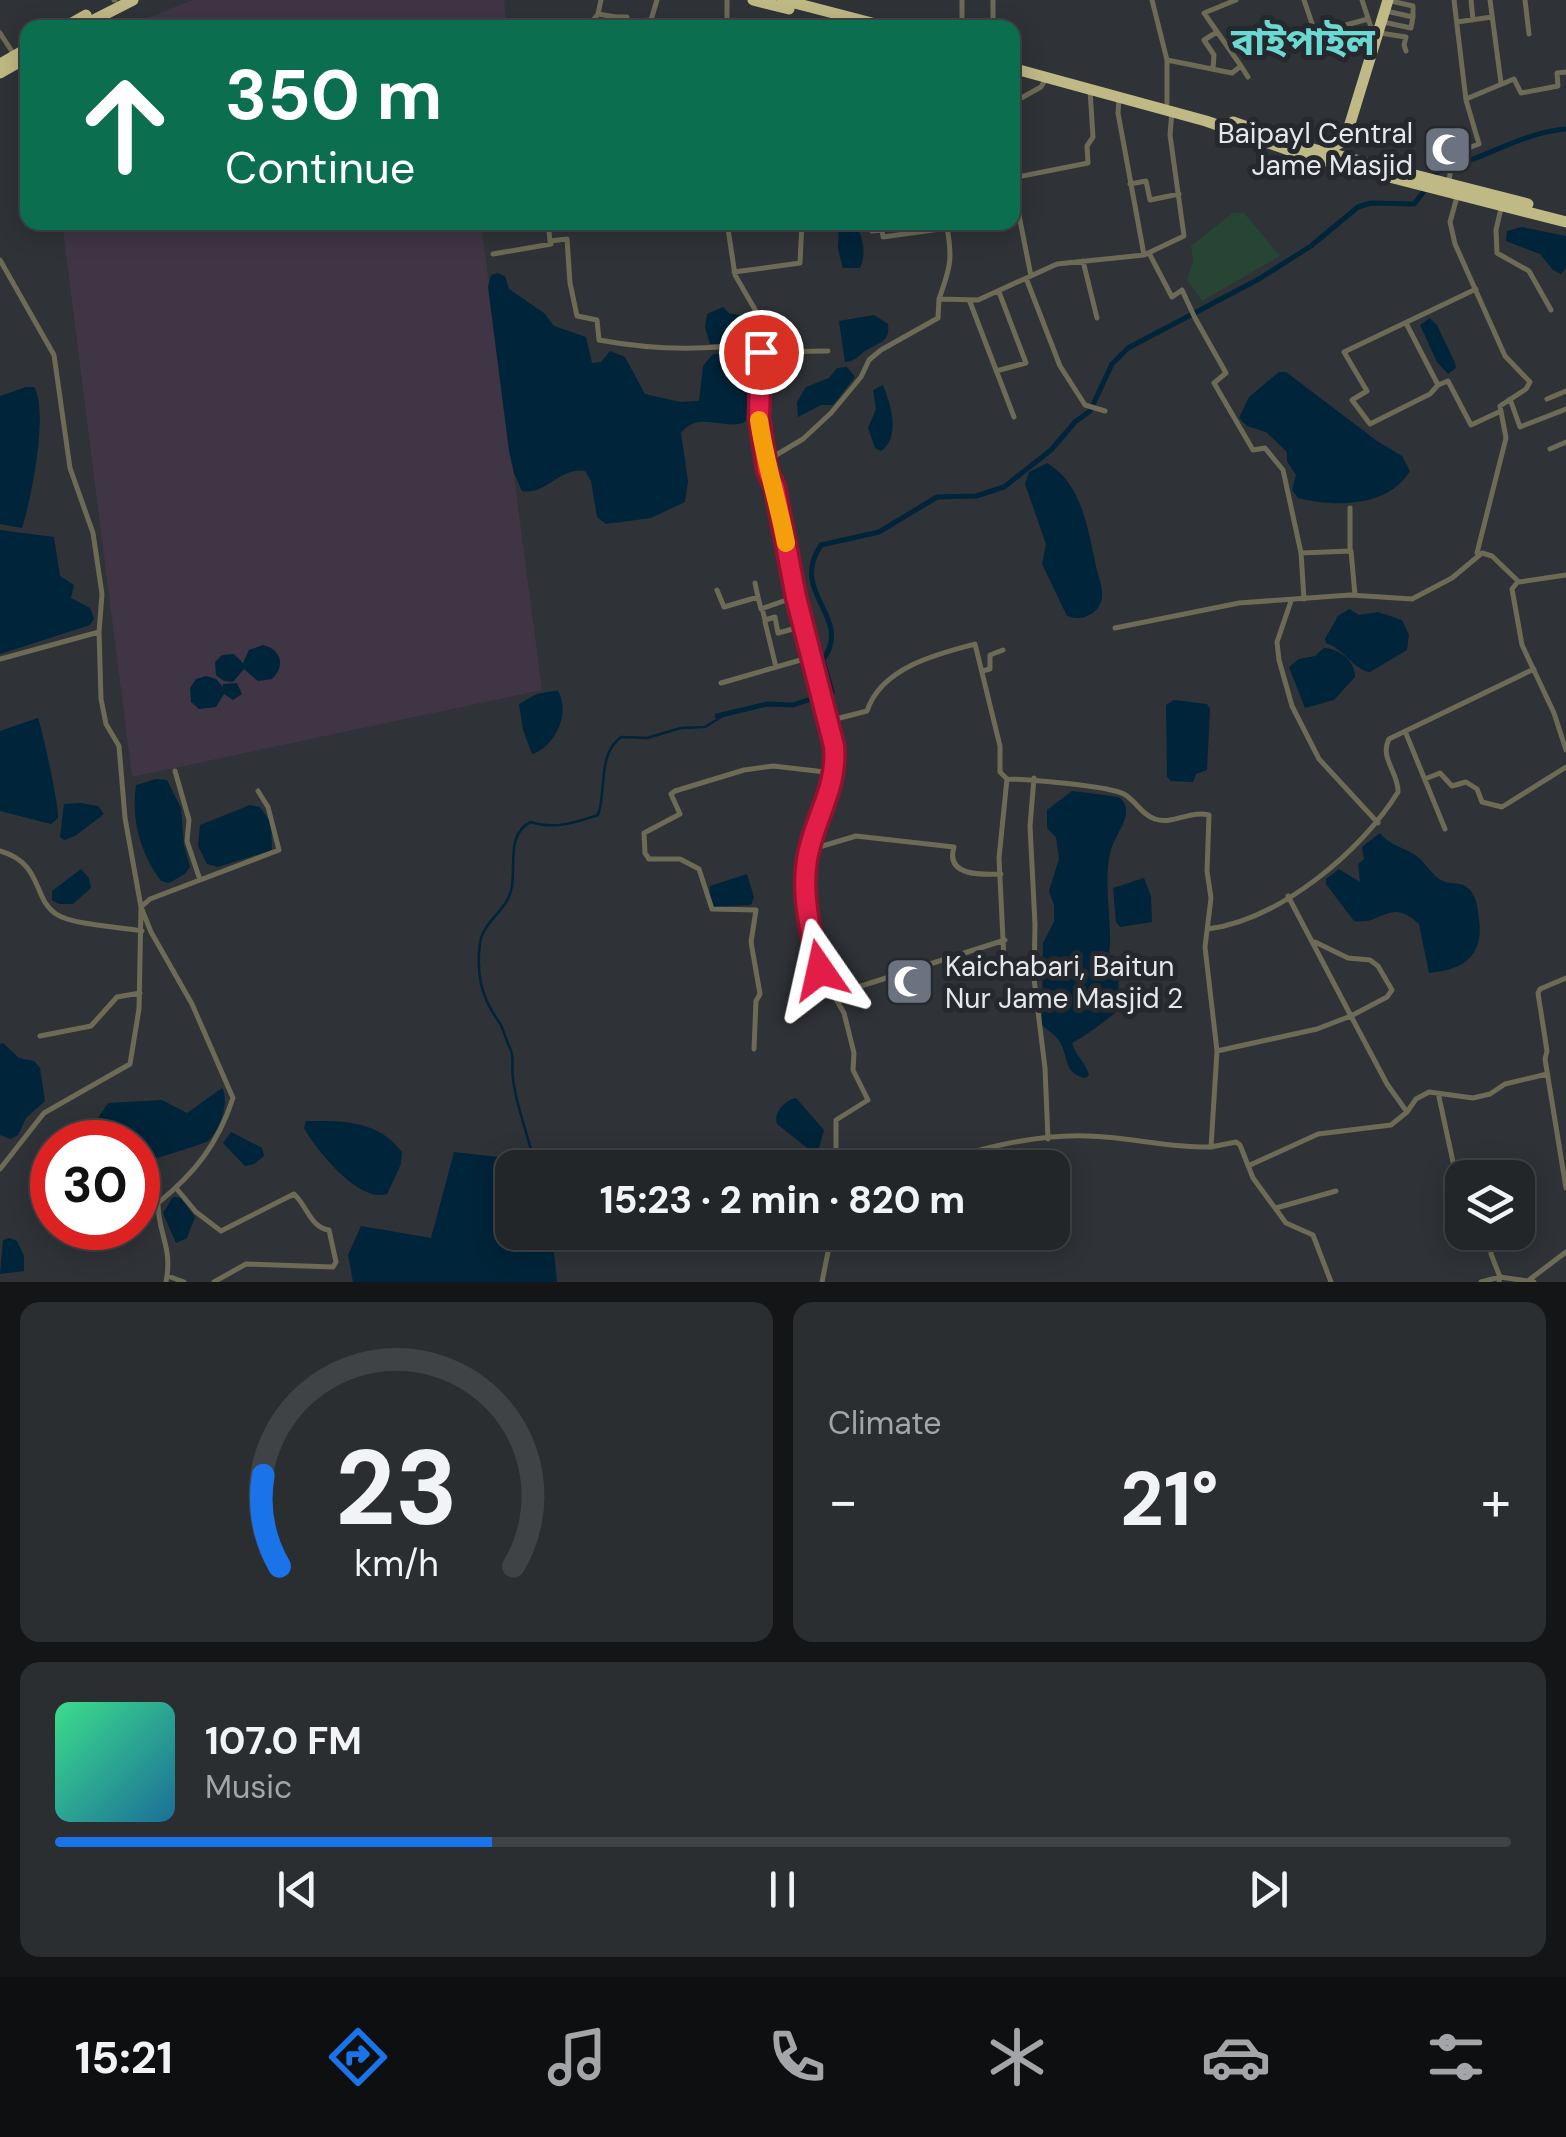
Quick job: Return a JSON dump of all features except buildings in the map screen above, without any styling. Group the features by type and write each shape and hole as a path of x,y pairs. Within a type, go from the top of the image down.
{"highway":[{"path":"78,20 115,0"},
{"path":"94,20 133,0"},
{"path":"753,0 830,20"},
{"path":"788,1 860,20"},
{"path":"1326,152 1344,140 1385,13"},
{"path":"0,74 20,57"},
{"path":"1020,66 1399,175"},
{"path":"1020,67 1046,78 1170,107 1304,156 1399,175 1566,218"},
{"path":"1455,189 1503,206 1566,218"}],"street":[{"path":"593,20 600,0"},
{"path":"939,300 970,302 1058,264 1146,254 1186,234 1170,135 1167,60 1152,0"},
{"path":"1236,0 1204,13 1248,77"},
{"path":"1304,0 1318,41 1336,35"},
{"path":"1362,0 1370,27 1385,13 1413,6 1411,28 1385,13"},
{"path":"1114,628 1239,603 1355,595 1405,600 1420,597 1452,578 1477,554 1506,438 1500,406 1530,382 1505,356 1451,234 1453,154 1479,144 1466,99 1454,0"},
{"path":"1471,0 1473,20"},
{"path":"1490,0 1501,83"},
{"path":"1525,0 1529,34"},
{"path":"1385,13 1413,17"},
{"path":"1385,13 1406,37 1406,51"},
{"path":"598,14 626,20"},
{"path":"1457,22 1492,17"},
{"path":"1338,44 1334,28 1368,19"},
{"path":"1213,69 1214,55 1204,40 1217,32"},
{"path":"0,34 20,55"},
{"path":"1167,60 1232,73 1241,66"},
{"path":"1466,99 1514,79 1521,93 1558,86 1557,73 1566,72"},
{"path":"1020,99 1041,87 1046,78"},
{"path":"1020,176 1088,163 1087,146 1093,136 1090,89"},
{"path":"1119,96 1130,184 1146,254 1172,296 1182,290 1194,308 1195,318 1226,373 1214,382 1252,450 1266,448 1284,470 1301,553 1304,599"},
{"path":"1130,184 1146,181 1150,200 1179,194"},
{"path":"1503,206 1496,230 1498,253 1529,271 1551,310"},
{"path":"1020,228 1028,277 1060,366 1085,405 1105,411"},
{"path":"493,254 551,244 549,230"},
{"path":"728,230 734,272 757,312 761,352 759,417 766,462 834,746 834,773 809,850 806,885 811,936 820,970 844,1014 854,1054 853,1070 868,1100 836,1120 836,1150"},
{"path":"734,272 800,263 802,230"},
{"path":"882,230 883,237 920,230"},
{"path":"766,462 803,439 831,413 861,377 869,360 938,318 939,300 952,257 947,230"},
{"path":"550,240 567,239 570,283 578,316 597,320 600,340 628,346 693,348 760,342"},
{"path":"0,260 54,355 70,468 93,533 102,594 101,699 106,724 119,746 132,868 141,906 151,932 192,1004 233,1098 200,1165 158,1203 158,1218 170,1257 167,1279 184,1282"},
{"path":"1083,261 1097,318"},
{"path":"1476,289 1344,352 1367,392 1352,400 1370,424 1448,381 1471,425 1501,410"},
{"path":"996,371 1026,363 1000,292"},
{"path":"970,302 1014,417"},
{"path":"1406,324 1438,385"},
{"path":"761,352 828,351"},
{"path":"1547,398 1566,391"},
{"path":"1510,399 1520,428 1566,409"},
{"path":"1550,448 1566,442"},
{"path":"1350,508 1355,595"},
{"path":"1301,553 1350,550"},
{"path":"1477,554 1492,556 1519,582"},
{"path":"1566,575 1519,582 1512,589 1522,645 1566,750"},
{"path":"754,583 776,667"},
{"path":"717,590 724,607 758,597"},
{"path":"762,608 796,597"},
{"path":"1290,601 1278,634 1278,651 1292,706 1319,759 1378,823"},
{"path":"765,620 776,617 778,633 804,626"},
{"path":"0,659 99,632"},
{"path":"828,721 866,711 872,698 914,663 975,644 1000,746 1000,772 1007,779 1034,778 1123,792 1149,818 1162,821 1202,812 1209,815 1205,947 1217,1051 1211,1147"},
{"path":"982,672 990,669 990,655 1003,650"},
{"path":"721,683 811,657"},
{"path":"1208,928 1233,926 1325,874 1378,823 1398,792 1386,743 1534,669"},
{"path":"1405,731 1445,828"},
{"path":"754,1049 756,1002 760,994 751,942 756,910 712,909 699,869 680,859 648,859 644,833 680,814 672,794 675,790 744,770 773,766 834,773"},
{"path":"1424,779 1440,773 1452,786 1466,782 1477,789 1482,802 1502,807 1566,766"},
{"path":"175,770 189,820 187,841 200,880"},
{"path":"1034,778 1030,826 1036,924 1034,979 1050,1115 1048,1139"},
{"path":"1007,779 999,858 1004,960 1034,979"},
{"path":"141,906 279,850 268,806 258,791"},
{"path":"809,850 856,836 934,844 954,847 954,864 964,871 975,875 1001,874"},
{"path":"0,851 17,856 42,892 46,905 60,918 142,931"},
{"path":"1288,896 1387,1084 1407,1112"},
{"path":"0,1170 44,1113 130,1064 140,993 141,906"},
{"path":"833,995 1005,940"},
{"path":"1217,1051 1317,1029 1351,1016 1387,997 1392,990 1370,960 1348,958 1314,942"},
{"path":"1566,978 1538,993 1566,1188"},
{"path":"40,1036 90,1026 117,998 140,993"},
{"path":"1248,1166 1318,1134 1391,1125 1416,1099 1429,1092 1473,1098 1547,1074"},
{"path":"1438,1095 1454,1160"},
{"path":"973,1150 1086,1136 1187,1148 1236,1142 1286,1223 1313,1235 1331,1282"},
{"path":"176,1188 196,1212 220,1231 294,1194 314,1223 330,1230 333,1236 333,1266 246,1264 214,1282"},
{"path":"1276,1208 1336,1191"},
{"path":"822,1282 828,1250"},
{"path":"1491,1250 1500,1280"},
{"path":"1481,1282 1532,1281 1566,1252"}],"shaded area":[{"path":"193,0 504,0 506,20 142,20"},
{"path":"63,230 482,230 542,690 132,777"}],"green space":[{"path":"1233,213 1244,213 1280,256 1202,301 1187,280 1193,262 1191,246"}],"water":[{"path":"1522,227 1566,236 1566,268 1561,274 1540,254 1506,241 1507,231"},
{"path":"839,230 858,230 864,250 860,268 843,268"},
{"path":"491,275 505,276 509,289 544,313 554,326 586,337 592,363 601,362 610,351 625,357 645,394 680,402 699,401 703,366 713,354 727,355 744,367 751,387 745,422 695,423 681,433 688,481 685,502 651,518 606,524 597,517 591,481 585,471 568,473 538,489 522,491 509,451 488,287"},
{"path":"723,307 729,313 749,317 753,331 731,344 710,344 705,328 707,314"},
{"path":"874,315 888,324 886,338 845,362 839,321"},
{"path":"1430,318 1455,363 1456,368 1448,374 1437,362 1420,325"},
{"path":"847,367 855,377 833,405 821,405 798,417 797,402 806,387 829,378 837,368"},
{"path":"1279,372 1286,372 1402,456 1410,471 1400,483 1388,492 1359,502 1327,503 1298,498 1292,490 1296,475 1287,461 1287,452 1266,432 1247,426 1239,418 1249,397"},
{"path":"883,385 893,429 881,451 875,448 868,428 876,409 873,390"},
{"path":"34,387 40,415 34,478 22,528 0,524 0,396"},
{"path":"1047,463 1076,495 1090,538 1102,597 1098,608 1084,617 1067,616 1042,564 1046,544 1025,484 1029,472"},
{"path":"0,530 54,537 60,576 74,585 71,598 90,608 94,619 90,625 0,654"},
{"path":"1349,609 1359,615 1378,612 1402,620 1409,635 1407,650 1370,672 1359,667 1325,639 1338,616"},
{"path":"263,645 274,650 280,659 272,679 258,681 244,669 233,682 216,675 215,662 222,655 234,654 243,663 249,650"},
{"path":"1324,648 1345,656 1355,677 1334,700 1305,708 1289,667"},
{"path":"206,676 223,687 237,683 242,694 233,700 224,694 216,707 199,709 191,702 190,688 196,679"},
{"path":"558,691 562,719 548,744 532,754 519,704 537,694"},
{"path":"1174,700 1207,704 1210,709 1207,770 1196,774 1193,782 1171,781 1167,777 1166,705"},
{"path":"38,718 58,811 58,818 51,824 0,811 0,731"},
{"path":"167,780 181,808 190,867 169,883 161,881 148,859 136,823 136,785"},
{"path":"1072,791 1119,797 1126,810 1110,853 1107,879 1109,955 1118,957 1119,962 1118,1010 1072,1043 1088,1071 1085,1078 1070,1069 1060,1041 1042,1025 1043,943 1054,922 1049,891 1059,859 1056,837 1047,828 1047,810"},
{"path":"64,804 98,806 104,814 64,840 60,837"},
{"path":"250,805 260,807 271,823 272,850 218,867 207,864 198,846 200,825"},
{"path":"1380,833 1419,858 1438,878 1463,885 1472,893 1480,932 1469,959 1452,969 1429,973 1419,924 1400,912 1354,921 1326,884 1326,879 1339,869 1360,882 1358,864 1364,859 1362,847"},
{"path":"81,869 91,888 73,904 52,900 52,891"},
{"path":"747,874 754,897 751,905 714,907 709,901 710,886"},
{"path":"1144,878 1151,896 1152,922 1120,927 1116,922 1113,888"},
{"path":"3,1043 19,1058 34,1061 40,1068 45,1101 11,1139 0,1135"},
{"path":"222,1088 222,1115 208,1141 160,1157 160,1120 97,1120 108,1103 162,1100 187,1113"},
{"path":"796,1098 824,1130 819,1148 810,1150 777,1124 777,1116 788,1101"},
{"path":"306,1121 359,1124 393,1141 402,1152 401,1164 387,1194 364,1191 340,1173 310,1138 304,1128"},
{"path":"231,1132 262,1148 264,1156 245,1166 223,1143"},
{"path":"454,1152 495,1157 495,1250 554,1250 557,1282 353,1282 348,1255 361,1226 431,1238"},
{"path":"173,1197 181,1198 195,1217 187,1238 176,1243 163,1213"},
{"path":"3,1240 17,1241 24,1256 24,1271 0,1274"}],"waterway":[{"path":"1434,176 1447,166 1531,136 1566,129"},
{"path":"717,716 767,704 793,705 832,692 823,660 831,630 812,577 813,562 821,545 879,532 937,497 976,496 1004,487 1051,450 1090,411 1112,364 1128,348 1259,279 1311,246 1358,207 1371,203 1414,204 1428,186"},
{"path":"531,1150 515,1089 513,1059 502,1026 484,994 479,965 482,936 511,891 518,835 531,822 557,825 598,815 606,763 613,744 621,737 647,738 681,728 705,727 729,712"}],"slow traffic":[{"path":"759,420 786,543"}],"place":[{"name":"Baipayl Central Jame Masjid","path":"1448,149"},
{"name":"Kaichabari, Baitun Nur Jame Masjid 2","path":"910,982"}],"district":[{"name":"বাইপাইল","path":"1303,42"}],"route":[{"path":"761,352 759,417 767,470 775,488 836,766 806,862 811,936 820,970"}]}
